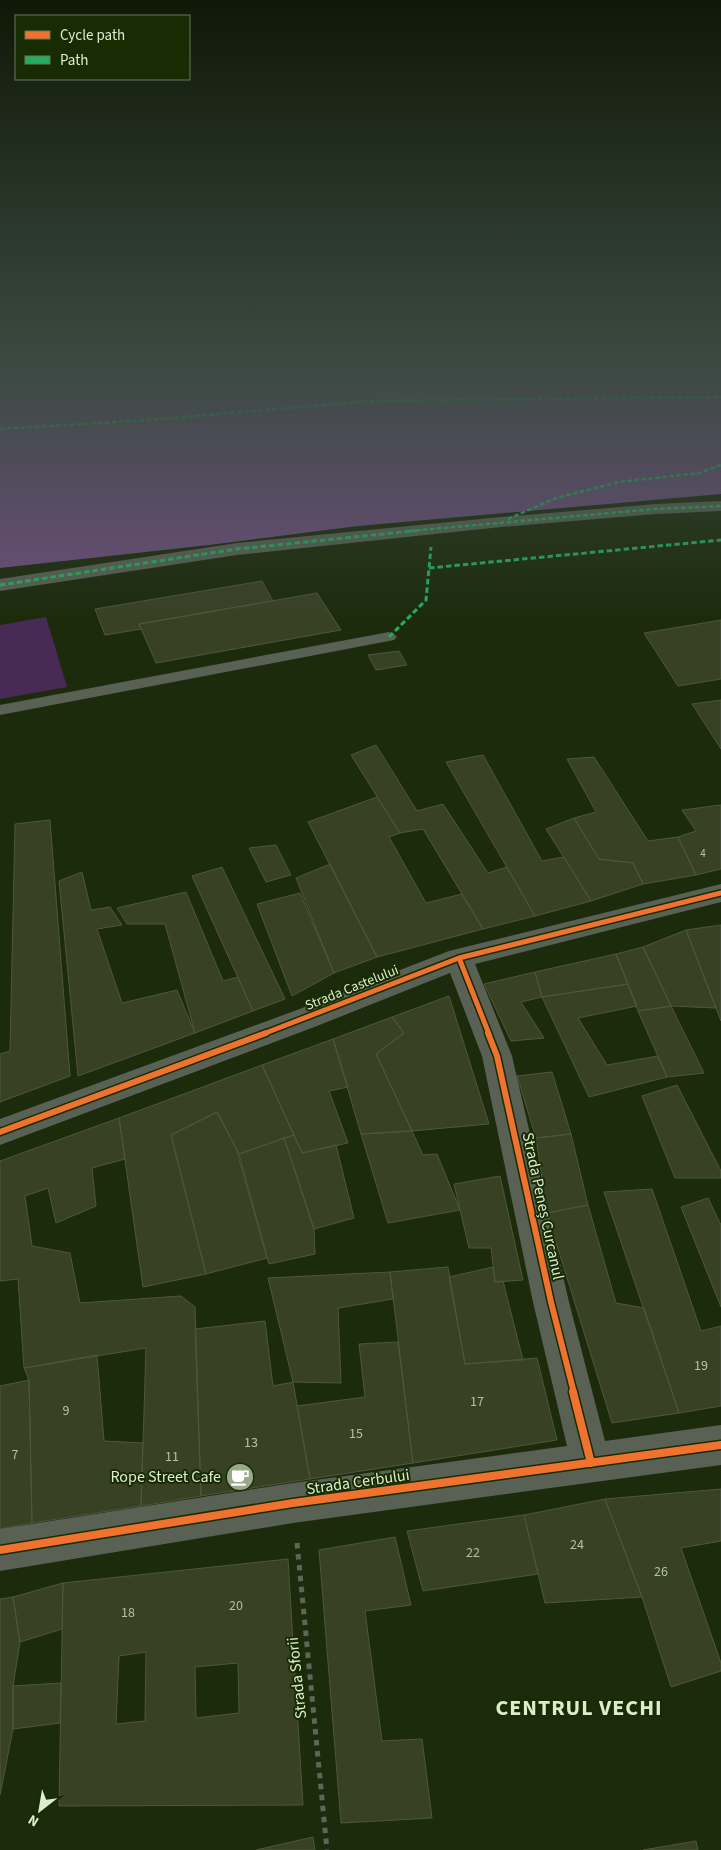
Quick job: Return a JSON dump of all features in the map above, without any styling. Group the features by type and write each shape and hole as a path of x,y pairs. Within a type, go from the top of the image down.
{"street":[{"path":"0,585 237,549 501,522 656,509 721,506"},
{"name":"Strada Castelului","path":"0,1132 307,1018 459,958 721,893"},
{"name":"Strada Peneș Curcanul","path":"459,958 497,1056 551,1302 591,1463"},
{"name":"Strada Cerbului","path":"0,1550 293,1503 721,1445"}],"lane":[{"path":"0,710 389,637"}],"shaded area":[{"path":"0,443 721,443 721,494 358,526 209,545 0,568"},
{"path":"46,617 67,687 0,699 0,625"}],"building":[{"path":"262,581 273,601 139,624 141,629 105,635 95,609"},
{"path":"317,593 341,630 156,663 139,624"},
{"path":"721,620 721,679 678,686 644,633"},
{"path":"399,651 407,665 376,670 368,655"},
{"path":"721,700 721,749 692,704"},
{"path":"376,745 417,811 443,804 488,873 507,867 535,916 483,929 423,829 400,833 351,755"},
{"path":"483,755 542,861 564,857 591,901 535,916 446,762"},
{"path":"594,757 648,841 678,837 696,875 643,884 633,863 599,859 574,818 596,812 567,759"},
{"path":"377,797 400,833 389,837 426,903 462,894 483,929 377,957 308,822"},
{"path":"721,805 721,869 696,875 678,837 696,831 682,810"},
{"path":"574,818 599,859 633,863 643,884 591,901 546,829"},
{"path":"50,820 70,1076 0,1102 0,1054 10,1051 15,824"},
{"path":"276,845 291,875 266,882 249,848"},
{"path":"330,864 377,957 334,973 296,878"},
{"path":"222,867 285,999 253,1011 192,876"},
{"path":"82,872 91,910 110,907 122,925 97,929 122,1003 177,990 195,1033 78,1076 59,881"},
{"path":"186,892 223,981 238,977 253,1011 195,1033 165,924 127,924 117,908"},
{"path":"300,893 334,973 292,996 257,904"},
{"path":"721,925 721,1021 686,930"},
{"path":"686,930 716,1008 671,1006 643,947"},
{"path":"643,947 671,1006 638,1011 616,954"},
{"path":"616,954 628,984 542,997 535,972"},
{"path":"535,972 542,997 521,1002 544,1038 511,1041 484,984"},
{"path":"628,984 637,1006 578,1018 607,1065 658,1056 667,1077 589,1097 542,997"},
{"path":"449,996 489,1124 412,1131 376,1054 404,1033 392,1017"},
{"path":"671,1006 704,1073 667,1077 638,1011"},
{"path":"392,1017 404,1033 376,1054 412,1131 361,1134 333,1039"},
{"path":"333,1039 348,1087 329,1091 348,1143 302,1153 262,1065"},
{"path":"262,1065 294,1135 239,1154 217,1112 171,1135 206,1274 143,1287 119,1118"},
{"path":"552,1072 571,1134 536,1138 517,1076"},
{"path":"677,1085 721,1171 721,1178 675,1178 642,1096"},
{"path":"217,1112 236,1148 267,1258 206,1274 171,1135"},
{"path":"119,1118 125,1159 92,1168 96,1206 56,1223 48,1188 25,1196 32,1246 70,1253 80,1303 181,1296 195,1307 201,1496 141,1506 146,1348 24,1368 18,1279 0,1281 0,1161"},
{"path":"412,1131 423,1155 437,1154 460,1210 388,1223 361,1134"},
{"path":"571,1134 588,1205 547,1213 536,1138"},
{"path":"294,1135 302,1153 336,1145 354,1218 314,1229 284,1138"},
{"path":"284,1138 314,1229 315,1254 269,1264 239,1154"},
{"path":"500,1176 523,1280 495,1282 491,1248 469,1248 454,1184"},
{"path":"652,1189 701,1331 721,1326 721,1406 679,1413 604,1192"},
{"path":"708,1198 721,1225 721,1307 681,1207"},
{"path":"588,1205 616,1303 644,1308 679,1413 612,1423 547,1213"},
{"path":"448,1267 465,1364 537,1358 557,1440 413,1463 390,1272"},
{"path":"493,1267 495,1282 503,1281 523,1360 465,1364 449,1277"},
{"path":"390,1272 393,1299 338,1308 341,1383 293,1382 268,1278"},
{"path":"265,1321 273,1386 293,1382 310,1479 201,1496 195,1329"},
{"path":"398,1342 413,1463 310,1479 297,1406 365,1397 359,1344"},
{"path":"97,1355 104,1441 143,1443 141,1506 32,1523 29,1380 24,1368"},
{"path":"29,1380 32,1523 0,1529 0,1386"},
{"path":"721,1489 721,1541 681,1548 721,1663 721,1671 671,1687 642,1597 605,1499"},
{"path":"605,1499 642,1597 545,1603 524,1515"},
{"path":"524,1515 538,1574 423,1591 407,1531"},
{"path":"395,1537 411,1605 365,1611 382,1741 422,1739 432,1818 341,1823 319,1550"},
{"path":"288,1559 303,1805 59,1806 63,1583","holes":["146,1652 145,1721 116,1724 119,1656","238,1663 239,1713 196,1718 195,1667"]},
{"path":"63,1583 62,1629 20,1642 13,1597"},
{"path":"13,1597 20,1642 13,1686 13,1729 0,1795 0,1599"},
{"path":"61,1683 60,1723 13,1729 13,1686"},
{"path":"313,1837 315,1850 256,1850"},
{"path":"696,1841 698,1850 643,1850"}],"marked path":[{"path":"508,519 556,498 619,482 699,473 721,465"},
{"path":"0,585 237,549 501,522 656,509 721,506"},
{"path":"429,568 721,540"},
{"path":"389,637 426,600 431,547"}],"cycle path":[{"path":"0,1132 307,1018 459,958 721,893"},
{"path":"459,958 497,1056 551,1302 591,1463"},
{"path":"0,1550 293,1503 721,1445"}],"place":[{"name":"Rope Street Cafe","path":"240,1477"}],"district":[{"name":"CENTRUL VECHI","path":"579,1708"}]}
